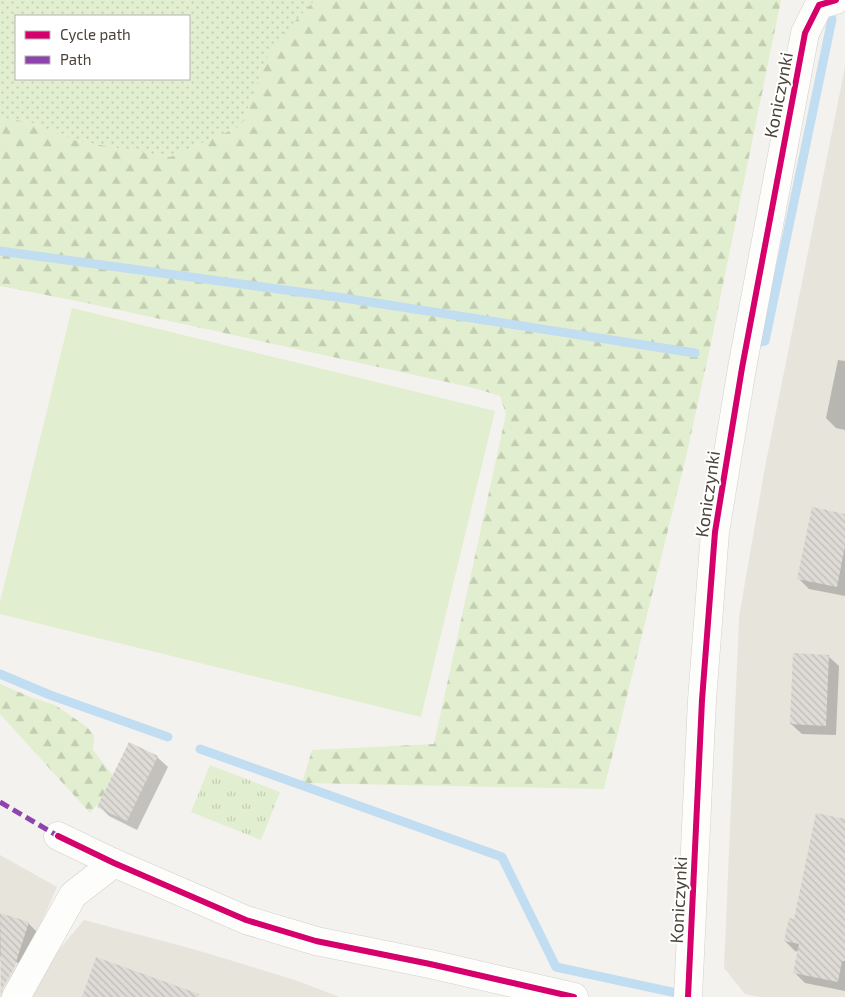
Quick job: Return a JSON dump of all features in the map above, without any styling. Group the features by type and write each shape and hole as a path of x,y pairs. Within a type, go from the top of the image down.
{"street":[{"name":"Koniczynki","path":"688,997 702,700 715,532 742,368 806,33 827,3"},
{"path":"58,836 114,863 246,920 316,942 430,964 574,997"},
{"path":"16,997 73,895 114,863"}],"shaded area":[{"path":"845,67 845,997 759,997 745,994 724,968 739,617 765,467"},
{"path":"0,855 57,887 14,984 6,997 0,997"},
{"path":"84,920 193,949 292,979 340,997 26,997 40,972"}],"green space":[{"path":"0,0 315,0 272,47 241,126 170,157 77,141 32,123 0,117"},
{"path":"315,0 781,0 686,457 604,789 302,783 312,750 434,744 506,414 500,396 474,388 87,303 0,286 0,117 32,123 77,141 170,157 241,126 271,47"},
{"path":"72,308 495,411 421,717 0,614 0,602"},
{"path":"0,684 55,705 87,727 94,736 93,750 113,776 101,800 90,813 0,714"},
{"path":"210,765 280,792 261,840 191,812"}],"building":[{"path":"812,507 845,514 845,546 837,587 797,579"},
{"path":"793,653 829,655 826,726 790,724"},
{"path":"129,742 158,756 127,821 97,807"},
{"path":"816,813 845,819 845,961 842,961 838,982 793,973 799,944 784,941 789,918 794,919"},
{"path":"0,913 29,922 14,968 2,989 1,996"},
{"path":"96,957 199,994 198,997 82,997"}],"waterway":[{"path":"760,342 765,341 832,19"},
{"path":"0,251 344,298 695,353"},
{"path":"0,674 50,695 168,737"},
{"path":"200,749 502,857 556,967 676,993"}],"marked path":[{"path":"0,802 58,836"}],"cycle path":[{"path":"688,997 702,700 715,532 742,368 805,33 819,5 836,0"},
{"path":"58,836 114,863 246,920 316,941 430,964 574,997"}]}
